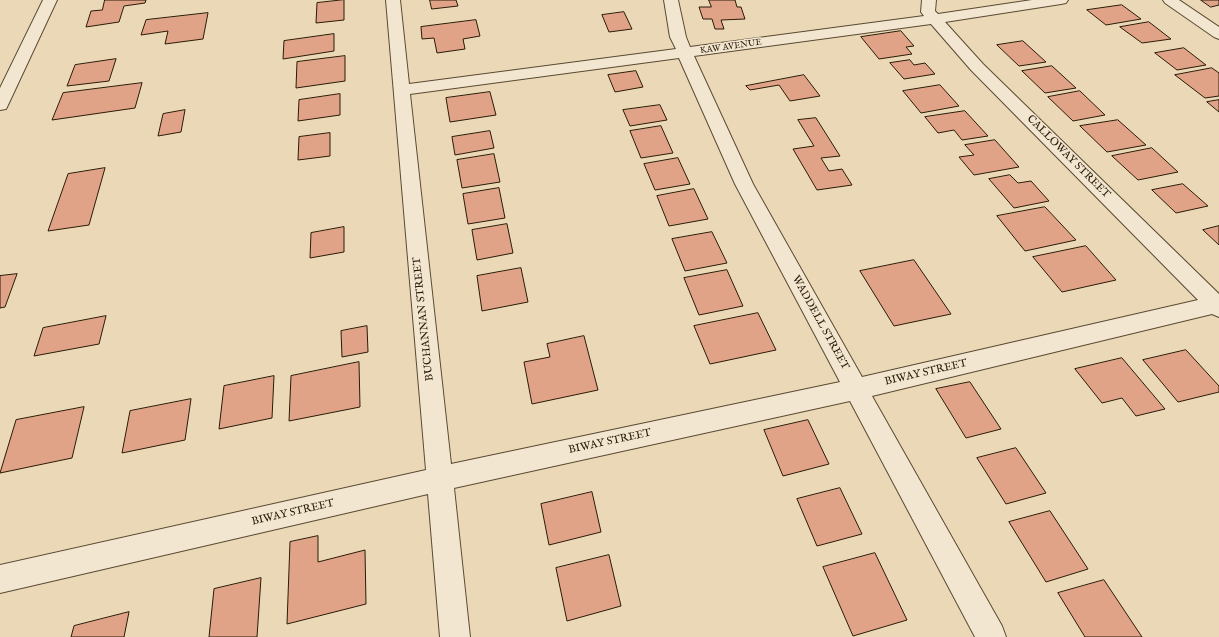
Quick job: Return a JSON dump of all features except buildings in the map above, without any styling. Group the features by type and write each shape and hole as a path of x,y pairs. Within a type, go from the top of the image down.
{"street":[{"path":"0,105 50,0"},
{"name":"BUCHANNAN STREET","path":"393,0 455,637"},
{"name":"WADDELL STREET","path":"671,0 678,37 744,184 991,637"},
{"name":"CALLOWAY STREET","path":"928,0 928,12 977,67 1218,306"},
{"name":"KAW AVENUE","path":"401,90 685,53 1061,0"},
{"path":"1170,0 1219,34"},
{"name":"BIWAY STREET","path":"0,580 439,479 856,389 1218,306"}]}
